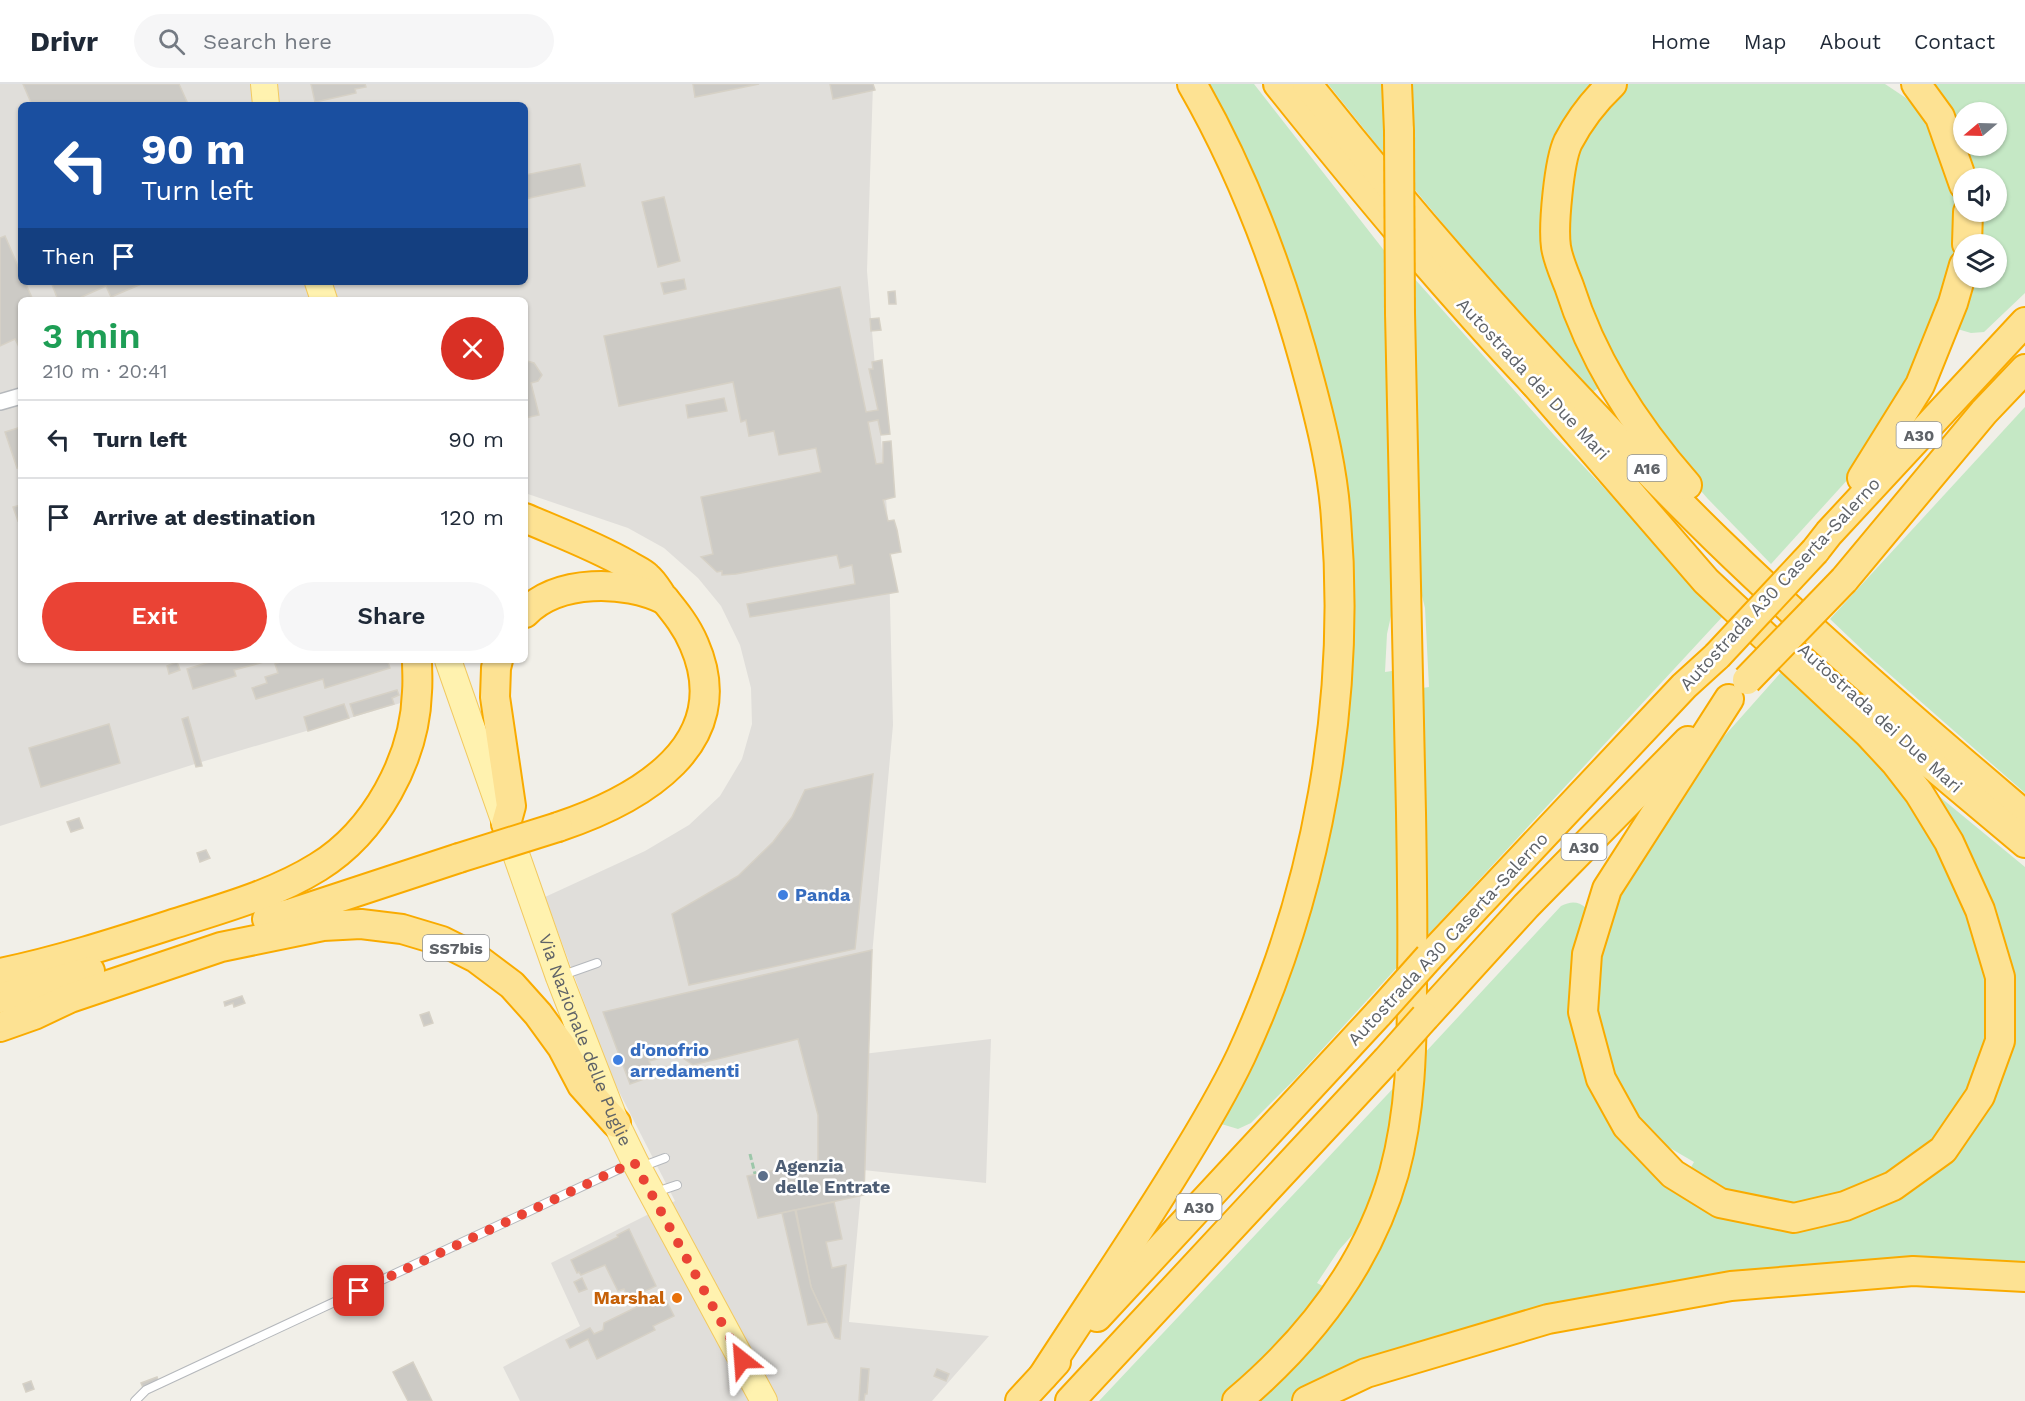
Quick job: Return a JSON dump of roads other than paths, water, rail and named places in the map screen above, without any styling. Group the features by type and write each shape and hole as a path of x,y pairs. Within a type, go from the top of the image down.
{"highway":[{"path":"1043,1376 1202,1129 1239,1059 1268,993 1291,925 1312,851 1336,699 1339,587 1336,518 1330,470 1319,418 1294,328 1265,241 1221,140 1192,84"},
{"name":"Autostrada dei Due Mari","path":"1278,84 1397,229 1530,379 1694,547 1920,755 2025,843"},
{"name":"Autostrada dei Due Mari","path":"1307,84 1491,303 1650,472 1796,614 1934,738 2025,813"},
{"path":"1237,1401 1269,1374 1303,1338 1334,1298 1357,1262 1377,1220 1394,1175 1403,1135 1412,1061 1413,910 1397,84"},
{"path":"1612,84 1595,100 1567,144 1557,196 1556,247 1576,310 1605,374 1631,415 1686,484 2025,813"},
{"path":"1916,84 1940,117 1958,168"},
{"path":"1822,542 1920,385 1957,288"},
{"name":"Autostrada A30 Caserta-Salerno","path":"1020,1401 1429,957 1684,686 1717,656 2025,322"},
{"name":"Autostrada A30 Caserta-Salerno","path":"1070,1401 1386,1061 1526,906 1844,580 1984,412 2025,369"},
{"path":"1530,379 1706,581 1868,733 1895,762 1919,793 1948,842 1980,910 2000,977 2000,1041 1980,1096 1942,1150 1893,1186 1845,1206 1794,1218 1720,1203 1672,1174 1627,1126 1602,1079 1583,1012 1587,954 1607,889 1738,690"},
{"name":"SS7bis","path":"0,998 229,929 292,913 558,827 606,808 645,786 665,771 696,734 705,705 705,682 700,657 689,633 647,577 605,552 528,519"},
{"path":"528,610 534,604 559,592 588,586 648,591 665,600"},
{"path":"0,973 55,961 254,897 286,884 318,867 362,830 386,795 398,772 414,720 418,693 417,663"},
{"name":"SS7bis","path":"497,663 495,698 511,806 506,824"},
{"name":"SS7bis","path":"0,1015 31,1005 70,998 221,947 292,913"},
{"name":"SS7bis","path":"221,947 323,926 361,924 402,929 442,941 476,958 512,985 538,1014 562,1047 582,1085 616,1124"},
{"path":"0,986 55,961"},
{"path":"0,1027 34,1015 70,998"},
{"path":"1307,1401 1366,1374 1548,1319 1731,1286 1913,1271 2025,1277"}],"main road":[{"path":"264,84 266,102"},
{"name":"Via Nazionale delle Puglie","path":"449,663 559,977 616,1124 764,1401"}],"street":[{"path":"0,402 18,397"}],"lane":[{"path":"559,977 597,963"},
{"path":"135,1401 146,1390 637,1165 665,1158"},
{"path":"652,1194 677,1185"}],"place":[{"name":"Panda","path":"783,895"},
{"name":"d'onofrio arredamenti","path":"618,1060"},
{"name":"Agenzia delle Entrate","path":"763,1176"},
{"name":"Marshal","path":"677,1298"}]}
